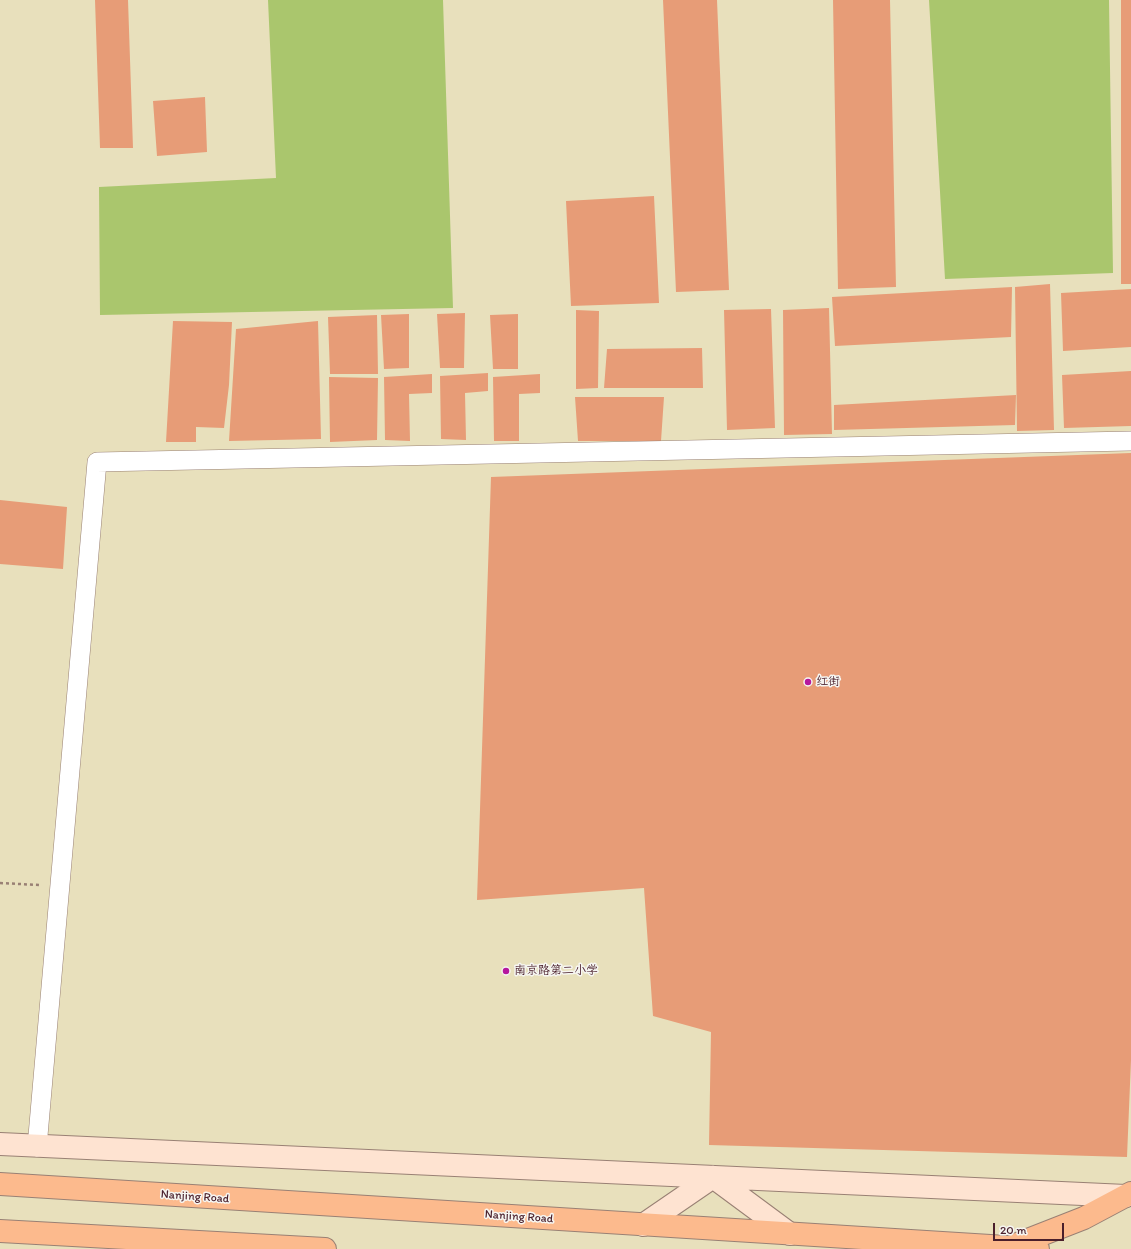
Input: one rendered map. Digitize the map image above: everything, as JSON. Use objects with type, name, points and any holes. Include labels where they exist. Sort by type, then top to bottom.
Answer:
[{"type":"main road","name":"Nanjing Road","points":[[0,1184],[1038,1249]]},
{"type":"main road","points":[[1009,1247],[1084,1218],[1128,1195]]},
{"type":"main road","points":[[0,1231],[325,1249]]},
{"type":"street","points":[[37,1147],[97,462],[1131,441]]},
{"type":"street","points":[[0,1144],[37,1147],[1128,1195]]},
{"type":"street","points":[[644,1224],[713,1177]]},
{"type":"street","points":[[713,1177],[790,1234]]},
{"type":"path","points":[[0,883],[60,886]]},
{"type":"green space","points":[[268,0],[443,0],[453,308],[100,315],[99,187],[276,178]]},
{"type":"green space","points":[[929,0],[1109,0],[1113,273],[945,279]]},
{"type":"building","points":[[95,0],[128,0],[133,148],[100,148]]},
{"type":"building","points":[[663,0],[717,0],[729,290],[676,292]]},
{"type":"building","points":[[833,0],[890,0],[896,287],[838,289]]},
{"type":"building","points":[[1121,0],[1131,0],[1131,284],[1121,284]]},
{"type":"building","points":[[205,97],[207,152],[157,156],[153,101]]},
{"type":"building","points":[[654,196],[659,303],[571,306],[566,201]]},
{"type":"building","points":[[1050,284],[1054,430],[1017,431],[1015,287]]},
{"type":"building","points":[[1012,287],[1011,337],[835,346],[832,297]]},
{"type":"building","points":[[1131,289],[1131,347],[1063,351],[1061,293]]},
{"type":"building","points":[[829,308],[832,434],[784,435],[783,310]]},
{"type":"building","points":[[771,309],[775,428],[727,430],[724,310]]},
{"type":"building","points":[[576,310],[599,311],[598,388],[576,389]]},
{"type":"building","points":[[465,313],[464,368],[440,368],[437,314]]},
{"type":"building","points":[[409,314],[409,368],[384,369],[381,315]]},
{"type":"building","points":[[518,314],[518,369],[493,369],[490,315]]},
{"type":"building","points":[[377,315],[378,374],[330,374],[328,317]]},
{"type":"building","points":[[173,321],[232,322],[229,385],[224,428],[196,427],[196,442],[166,442]]},
{"type":"building","points":[[318,321],[321,439],[229,441],[236,329]]},
{"type":"building","points":[[702,348],[703,388],[604,388],[607,349]]},
{"type":"building","points":[[1131,371],[1131,426],[1064,428],[1062,375]]},
{"type":"building","points":[[488,373],[488,391],[465,393],[466,440],[441,439],[440,376]]},
{"type":"building","points":[[432,374],[432,393],[409,394],[410,441],[385,440],[384,377]]},
{"type":"building","points":[[540,374],[540,393],[519,394],[519,441],[494,441],[493,377]]},
{"type":"building","points":[[329,377],[378,378],[377,440],[330,442]]},
{"type":"building","points":[[1016,395],[1015,425],[834,430],[834,405]]},
{"type":"building","points":[[575,397],[664,397],[661,441],[578,441]]},
{"type":"building","name":"红街","points":[[1131,453],[1131,1060],[1127,1157],[709,1145],[711,1032],[653,1016],[644,888],[477,900],[491,477]]},
{"type":"building","points":[[0,500],[67,507],[63,569],[0,564]]},
{"type":"place","name":"红街","points":[[808,682]]},
{"type":"place","name":"南京路第二小学","points":[[506,971]]}]
